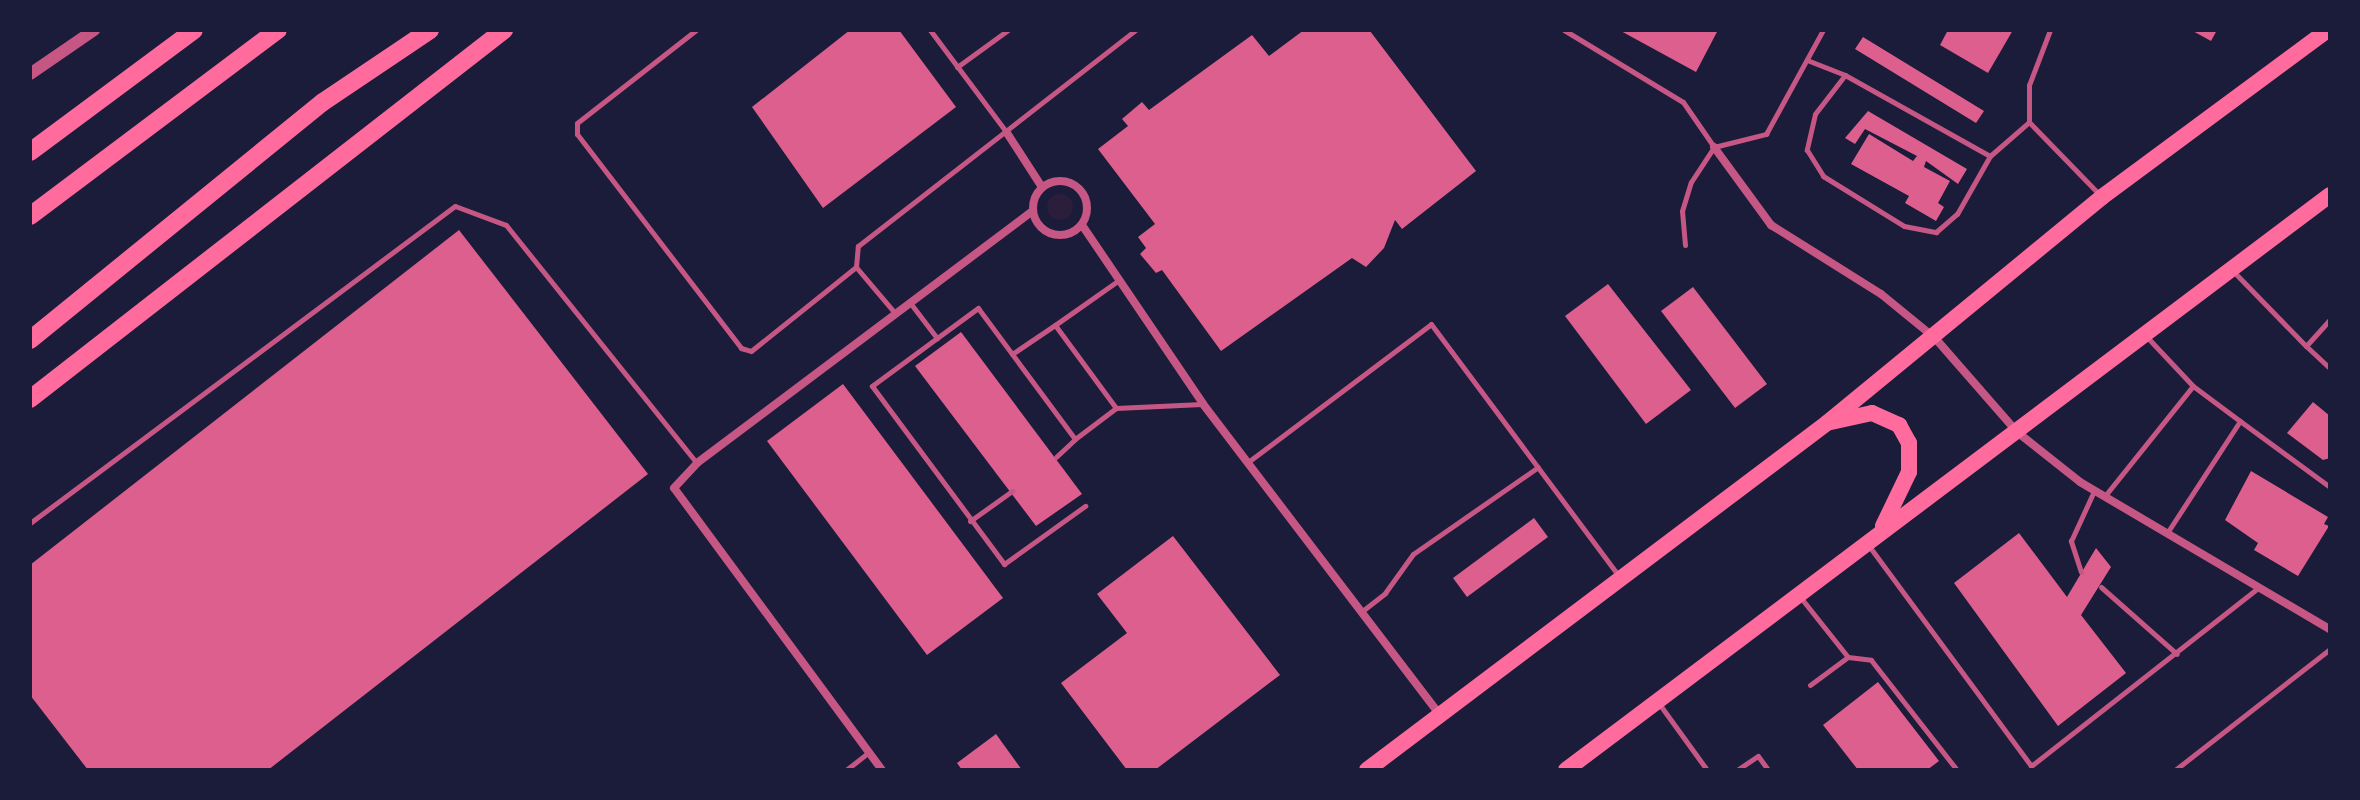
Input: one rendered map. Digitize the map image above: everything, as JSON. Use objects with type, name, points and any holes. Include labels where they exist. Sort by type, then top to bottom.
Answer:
[{"type":"highway","points":[[30,152],[194,30]]},
{"type":"highway","points":[[30,216],[278,30]]},
{"type":"highway","points":[[30,340],[323,102],[430,30]]},
{"type":"highway","points":[[30,399],[504,30]]},
{"type":"main road","points":[[1367,770],[1827,423],[1935,338],[2102,197],[2328,30]]},
{"type":"main road","points":[[1566,770],[2330,195]]},
{"type":"main road","points":[[1827,423],[1872,413],[1899,425],[1909,443],[1909,472],[1880,531]]},
{"type":"street","points":[[32,69],[94,30]]},
{"type":"street","points":[[1007,133],[1042,187]]},
{"type":"street","points":[[1714,147],[1771,225],[1881,294],[1935,338],[2017,432],[2094,491],[2330,629]]},
{"type":"street","points":[[1033,211],[1041,228],[1057,236],[1082,225],[1088,208],[1082,191],[1067,181],[1042,187]]},
{"type":"street","points":[[882,770],[674,488],[697,463],[1033,211],[1042,187]]},
{"type":"street","points":[[1082,225],[1203,404],[1440,715]]},
{"type":"lane","points":[[696,30],[577,123],[585,147],[741,348],[751,351],[856,267]]},
{"type":"lane","points":[[930,30],[1007,133]]},
{"type":"lane","points":[[957,67],[1008,30]]},
{"type":"lane","points":[[895,313],[856,267],[858,246],[1007,133],[1135,30]]},
{"type":"lane","points":[[1564,30],[1683,102],[1714,147]]},
{"type":"lane","points":[[1685,245],[1682,211],[1691,182],[1714,147],[1766,134],[1823,30]]},
{"type":"lane","points":[[2050,30],[2029,85],[2029,122],[2102,197]]},
{"type":"lane","points":[[1807,60],[1845,75],[1990,156]]},
{"type":"lane","points":[[1845,75],[1815,114],[1807,150],[1823,176],[1904,226],[1936,232],[1957,214],[1990,156],[2029,122]]},
{"type":"lane","points":[[30,523],[455,206],[506,225],[697,463]]},
{"type":"lane","points":[[2231,269],[2330,368]]},
{"type":"lane","points":[[1012,354],[1119,280]]},
{"type":"lane","points":[[911,303],[937,338]]},
{"type":"lane","points":[[1075,439],[978,308],[872,386],[1004,564],[1085,506]]},
{"type":"lane","points":[[2306,346],[2330,319]]},
{"type":"lane","points":[[1248,463],[1431,324],[1620,578]]},
{"type":"lane","points":[[1055,325],[1116,408]]},
{"type":"lane","points":[[2145,335],[2193,386],[2330,487]]},
{"type":"lane","points":[[2104,497],[2193,386]]},
{"type":"lane","points":[[1056,457],[1116,408],[1203,404]]},
{"type":"lane","points":[[2167,534],[2240,421]]},
{"type":"lane","points":[[1361,612],[1385,593],[1413,554],[1538,467]]},
{"type":"lane","points":[[970,521],[1012,491]]},
{"type":"lane","points":[[2081,572],[2071,541],[2094,491]]},
{"type":"lane","points":[[1866,542],[2033,768],[2259,587]]},
{"type":"lane","points":[[2101,587],[2177,654]]},
{"type":"lane","points":[[1798,594],[1848,657]]},
{"type":"lane","points":[[2175,770],[2330,649]]},
{"type":"lane","points":[[1810,685],[1848,657],[1871,660],[1957,770]]},
{"type":"lane","points":[[1657,701],[1707,770]]},
{"type":"lane","points":[[846,770],[869,752]]},
{"type":"lane","points":[[1737,770],[1758,756],[1768,770]]},
{"type":"shaded area","points":[[1060,194],[1069,198],[1073,207],[1069,216],[1060,220],[1051,216],[1047,207],[1051,198]]},
{"type":"building","points":[[850,30],[899,30],[956,107],[823,208],[752,107]]},
{"type":"building","points":[[1304,30],[1370,31],[1476,171],[1402,229],[1395,220],[1384,248],[1366,267],[1352,258],[1221,351],[1162,270],[1156,273],[1140,254],[1146,248],[1138,237],[1155,224],[1098,149],[1128,126],[1122,119],[1142,102],[1149,110],[1252,35],[1269,56]]},
{"type":"building","points":[[1619,30],[1718,30],[1696,72]]},
{"type":"building","points":[[1948,30],[2013,30],[1988,73],[1940,45]]},
{"type":"building","points":[[2191,30],[2217,30],[2211,41]]},
{"type":"building","points":[[1863,37],[1984,111],[1976,123],[1855,49]]},
{"type":"building","points":[[1868,111],[1967,169],[1958,184],[1926,161],[1924,167],[1950,181],[1938,203],[1944,207],[1936,221],[1905,203],[1909,196],[1851,164],[1869,134],[1913,161],[1917,156],[1865,129],[1855,144],[1845,138]]},
{"type":"building","points":[[459,230],[648,474],[268,770],[88,770],[30,695],[30,565]]},
{"type":"building","points":[[1608,284],[1691,390],[1646,424],[1565,316]]},
{"type":"building","points":[[1693,287],[1767,384],[1735,408],[1661,311]]},
{"type":"building","points":[[961,332],[1082,494],[1036,526],[915,366]]},
{"type":"building","points":[[843,384],[1003,598],[927,655],[767,441]]},
{"type":"building","points":[[2313,402],[2330,416],[2330,458],[2323,460],[2287,433]]},
{"type":"building","points":[[2251,471],[2328,517],[2324,524],[2329,526],[2298,576],[2254,550],[2258,543],[2225,520]]},
{"type":"building","points":[[1534,518],[1548,537],[1467,597],[1453,578]]},
{"type":"building","points":[[2019,533],[2067,597],[2096,548],[2111,567],[2081,615],[2126,673],[2058,726],[1954,583]]},
{"type":"building","points":[[1173,536],[1280,675],[1155,770],[1127,770],[1061,683],[1127,633],[1097,594]]},
{"type":"building","points":[[1878,682],[1939,761],[1927,770],[1858,770],[1823,725]]},
{"type":"building","points":[[996,734],[1022,770],[962,770],[957,763]]}]
